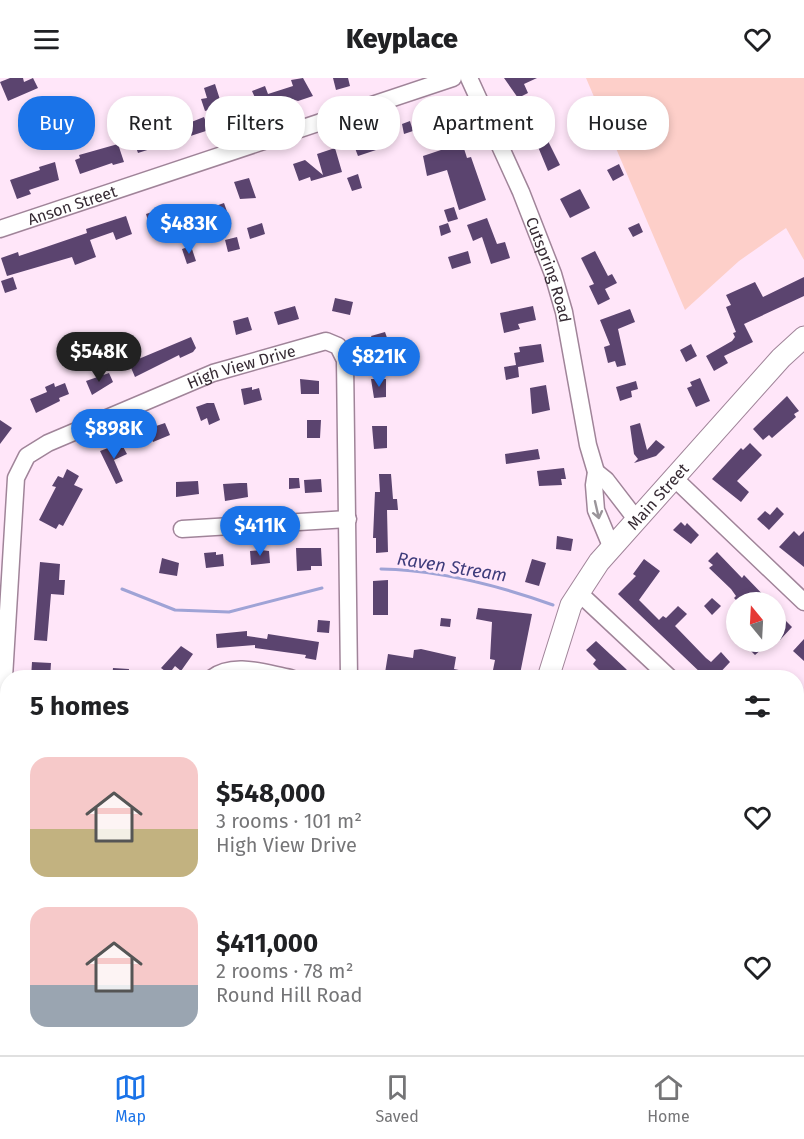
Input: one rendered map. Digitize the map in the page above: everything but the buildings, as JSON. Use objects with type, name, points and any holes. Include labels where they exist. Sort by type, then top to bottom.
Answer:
[{"type":"main road","name":"Main Street","points":[[550,670],[563,627],[578,592],[611,546],[781,358],[804,337]]},
{"type":"street","name":"Anson Street","points":[[0,229],[453,78]]},
{"type":"street","name":"Cutspring Road","points":[[469,78],[548,257],[564,312],[588,445],[596,472],[594,485],[596,510],[611,546]]},
{"type":"street","name":"High View Drive","points":[[4,670],[16,478],[21,465],[36,449],[213,372],[330,341],[341,349],[345,360],[349,670]]},
{"type":"street","name":"Cutspring Road","points":[[596,472],[606,480],[636,519]]},
{"type":"street","points":[[673,477],[804,602]]},
{"type":"street","points":[[182,529],[348,519]]},
{"type":"street","points":[[578,592],[661,670]]},
{"type":"shaded area","points":[[586,78],[804,78],[804,260],[786,228],[739,261],[685,310],[617,150],[669,150],[669,96],[594,96]]},
{"type":"waterway","name":"Raven Stream","points":[[381,569],[424,572],[468,580],[553,605]]},
{"type":"waterway","name":"Raven Stream","points":[[122,589],[175,610],[229,612],[322,588]]}]
